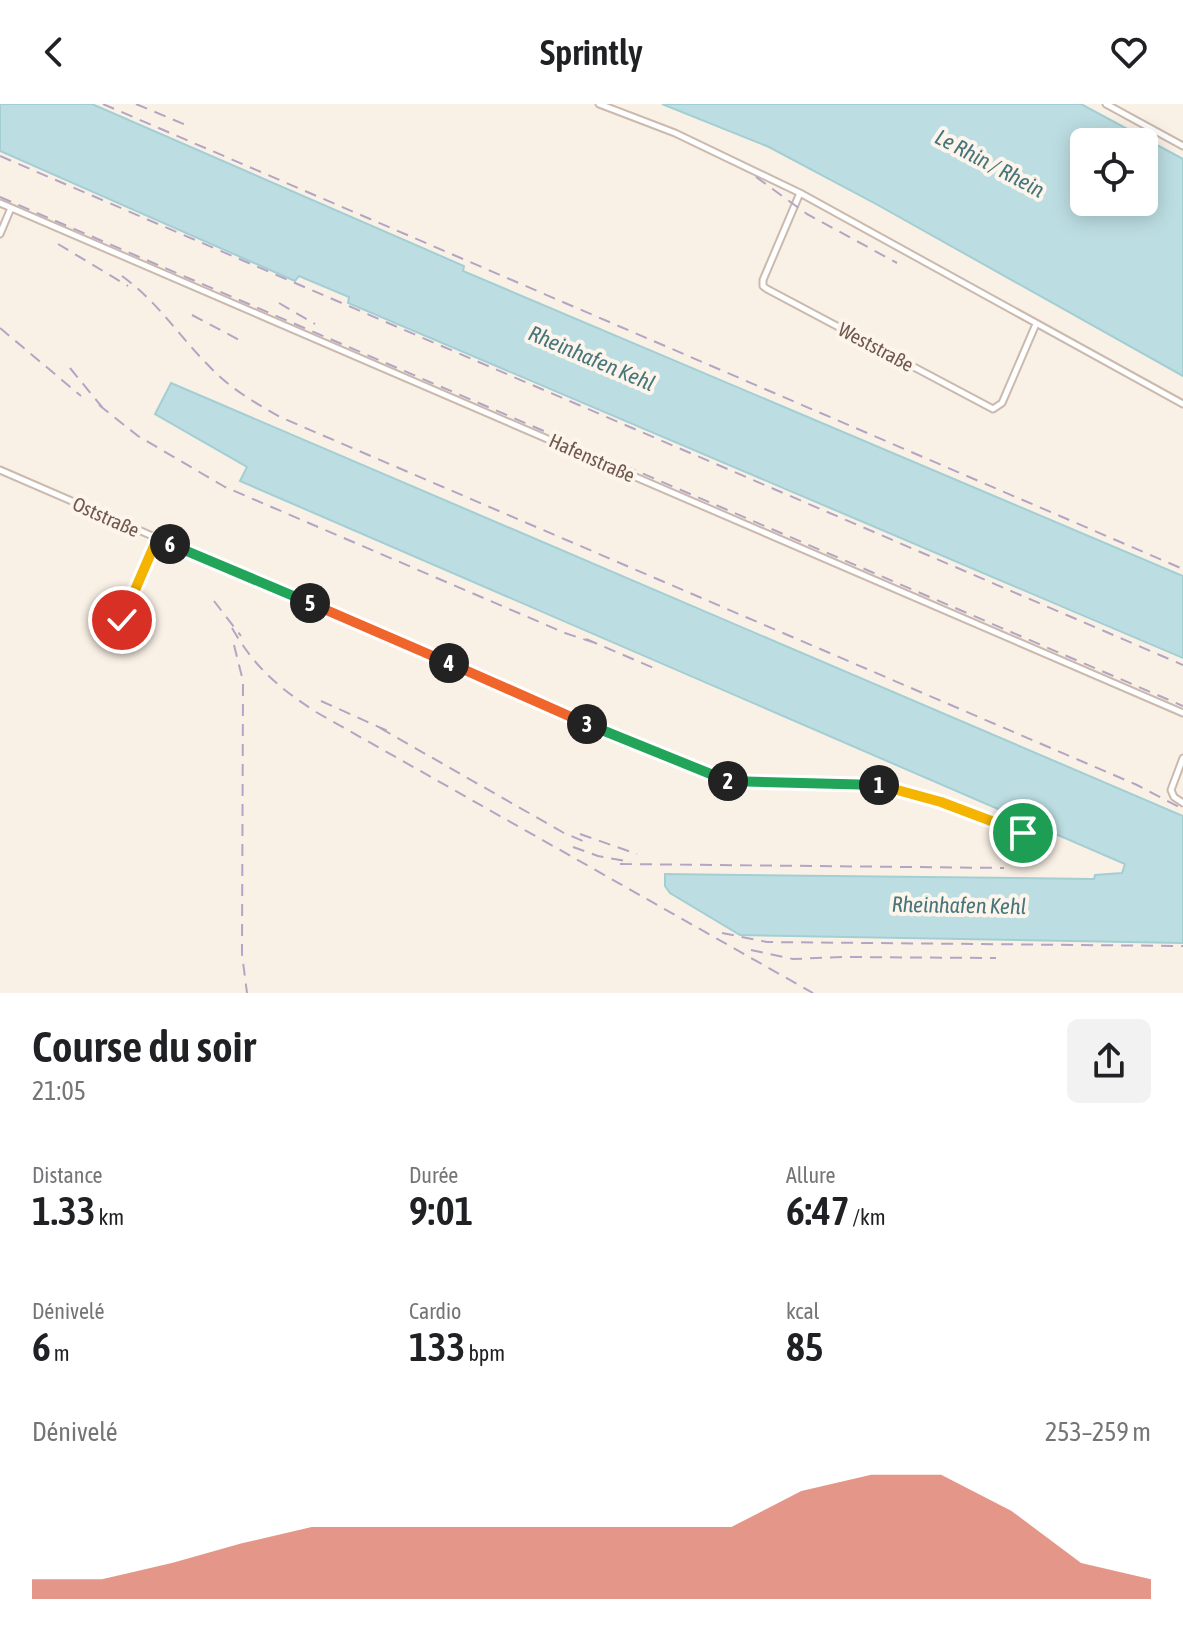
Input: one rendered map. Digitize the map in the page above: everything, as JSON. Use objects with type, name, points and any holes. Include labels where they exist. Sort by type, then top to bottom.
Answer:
[{"type":"street","points":[[599,104],[675,133],[800,193],[1183,404]]},
{"type":"street","points":[[1106,104],[1183,146]]},
{"type":"street","name":"Weststraße","points":[[800,193],[763,280],[763,286],[767,289],[993,409],[1002,403],[1036,324]]},
{"type":"street","name":"Hafenstraße","points":[[0,203],[1183,713]]},
{"type":"street","points":[[0,234],[11,208]]},
{"type":"street","name":"Oststraße","points":[[0,470],[722,780],[886,786],[941,802],[1023,833]]},
{"type":"street","points":[[122,620],[157,539]]},
{"type":"street","points":[[1183,758],[1171,790],[1174,797],[1183,803]]},
{"type":"water","name":"Rheinhafen Kehl","points":[[0,104],[92,104],[464,266],[463,271],[1183,576],[1183,658],[348,303],[349,297],[299,276],[295,281],[0,151]]},
{"type":"water","name":"Le Rhin / Rhein","points":[[662,104],[1081,104],[1126,128],[1070,128],[1070,216],[1158,216],[1158,146],[1183,159],[1183,376],[769,147]]},
{"type":"water","name":"Rheinhafen Kehl","points":[[171,383],[1183,816],[1183,943],[740,935],[670,893],[665,886],[665,874],[1094,879],[1095,875],[1122,873],[1125,864],[240,481],[247,467],[155,414]]},
{"type":"railway","points":[[103,104],[1183,569]]},
{"type":"railway","points":[[136,104],[186,125]]},
{"type":"railway","points":[[0,156],[1183,665]]},
{"type":"railway","points":[[756,177],[807,214],[897,263]]},
{"type":"railway","points":[[0,197],[1183,706]]},
{"type":"railway","points":[[58,244],[128,286]]},
{"type":"railway","points":[[122,276],[158,308],[217,374],[242,394],[280,417],[1137,785],[1179,807]]},
{"type":"railway","points":[[279,303],[315,324]]},
{"type":"railway","points":[[192,315],[245,343]]},
{"type":"railway","points":[[0,328],[81,396]]},
{"type":"railway","points":[[70,368],[106,412]]},
{"type":"railway","points":[[99,405],[138,436],[225,487],[565,633],[595,643]]},
{"type":"railway","points":[[214,601],[241,636]]},
{"type":"railway","points":[[232,628],[268,676],[316,712],[813,993]]},
{"type":"railway","points":[[586,639],[656,669]]},
{"type":"railway","points":[[234,645],[243,681],[242,954],[247,993]]},
{"type":"railway","points":[[321,701],[390,732]]},
{"type":"railway","points":[[380,728],[564,833],[590,844]]},
{"type":"railway","points":[[580,834],[637,854]]},
{"type":"railway","points":[[573,847],[598,856],[631,862]]},
{"type":"railway","points":[[620,864],[1004,868]]},
{"type":"railway","points":[[722,933],[767,942],[1183,946]]},
{"type":"railway","points":[[751,950],[793,959],[996,958]]},
{"type":"route","points":[[122,620],[157,539],[722,780],[886,786],[941,802],[1023,833]]}]
